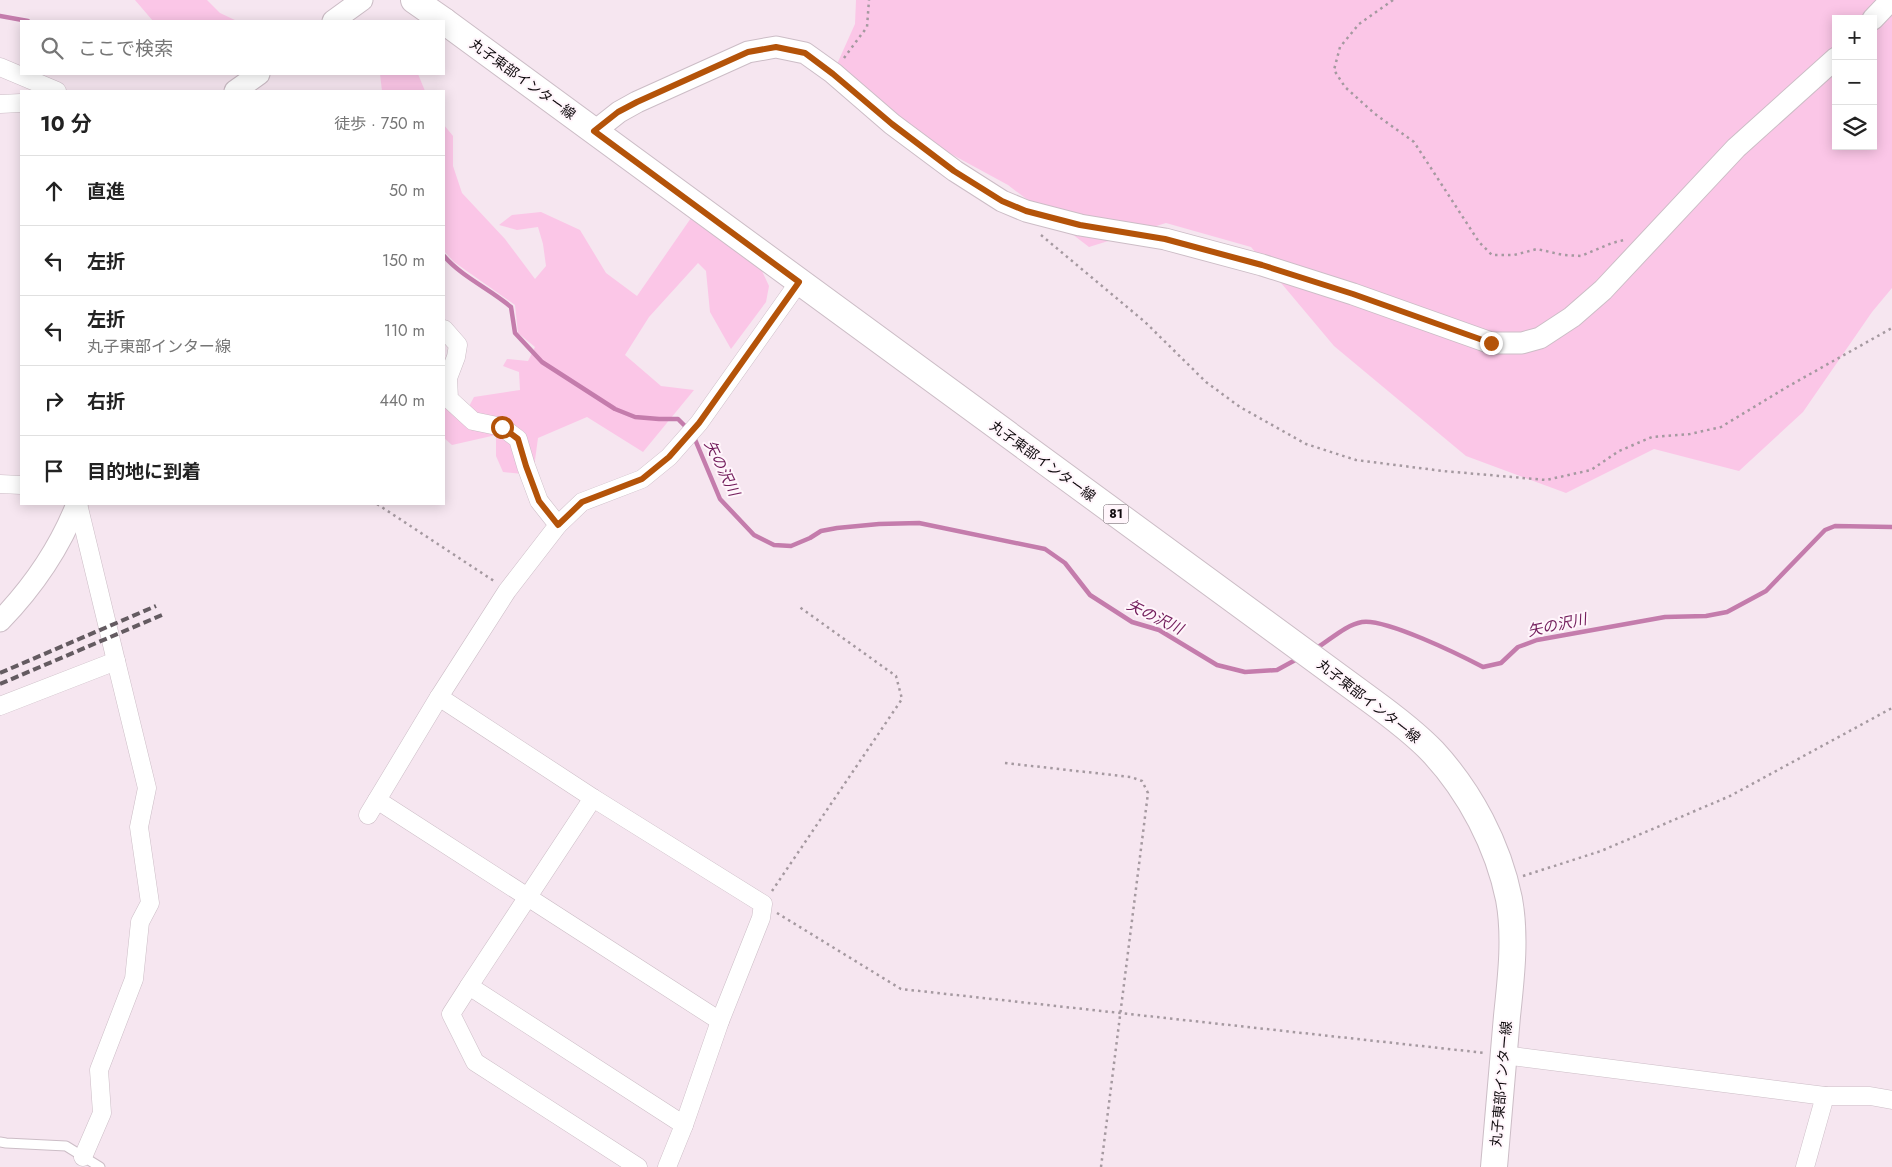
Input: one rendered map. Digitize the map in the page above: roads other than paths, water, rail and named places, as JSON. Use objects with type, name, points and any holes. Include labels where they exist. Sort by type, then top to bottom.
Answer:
[{"type":"main road","name":"丸子東部インター線","points":[[414,0],[443,20]]},
{"type":"main road","name":"丸子東部インター線","points":[[445,22],[1369,699],[1418,738],[1446,768],[1474,810],[1498,857],[1512,918],[1512,955],[1494,1167]]},
{"type":"street","points":[[334,20],[362,0]]},
{"type":"street","points":[[1877,15],[1891,0]]},
{"type":"street","points":[[594,131],[618,112],[637,102],[748,52],[776,47],[805,53],[892,124],[954,171],[1002,201],[1026,211],[1080,225],[1165,239],[1262,265],[1390,307],[1491,343],[1522,343],[1540,338],[1556,328],[1572,317],[1603,290],[1736,148],[1834,60]]},
{"type":"street","points":[[0,67],[55,90]]},
{"type":"street","points":[[236,90],[258,75]]},
{"type":"street","points":[[0,104],[20,104]]},
{"type":"street","points":[[368,815],[439,697],[507,591],[558,525],[582,502],[642,479],[669,457],[699,423],[799,282]]},
{"type":"street","points":[[445,330],[458,346],[448,378],[449,399],[473,421],[502,427],[518,439],[539,501],[558,525]]},
{"type":"street","points":[[0,484],[20,485]]},
{"type":"street","points":[[0,621],[14,608],[56,547],[77,505]]},
{"type":"street","points":[[78,505],[148,788],[139,827],[150,903],[140,922],[134,979],[99,1070],[102,1114],[83,1157]]},
{"type":"street","points":[[0,706],[116,661]]},
{"type":"street","points":[[439,697],[593,798],[763,904],[761,918],[720,1021],[684,1125],[667,1167]]},
{"type":"street","points":[[593,798],[451,1014],[475,1062],[638,1167]]},
{"type":"street","points":[[377,800],[720,1021]]},
{"type":"street","points":[[468,986],[684,1125]]},
{"type":"street","points":[[1504,1055],[1825,1096],[1870,1096],[1892,1100]]},
{"type":"street","points":[[1805,1167],[1825,1096]]},
{"type":"lane","points":[[0,1142],[6,1144],[66,1146],[100,1167]]},
{"type":"waterway","name":"矢の沢川","points":[[0,16],[22,20]]},
{"type":"waterway","name":"矢の沢川","points":[[445,257],[468,277],[511,307],[515,333],[542,362],[615,409],[635,417],[678,419],[688,429]]},
{"type":"waterway","name":"矢の沢川","points":[[694,437],[720,499],[754,535],[774,545],[791,546],[821,531],[837,528],[919,523],[1045,549],[1065,563],[1090,595],[1132,622],[1159,630],[1217,665],[1245,672],[1277,670],[1299,658]]},
{"type":"waterway","name":"矢の沢川","points":[[1315,649],[1349,626],[1362,622],[1373,622],[1422,638],[1483,667],[1501,663],[1518,647],[1537,640],[1665,617],[1706,616],[1727,612],[1766,591],[1825,530],[1835,526],[1892,527]]},
{"type":"railway","points":[[0,673],[156,606]]},
{"type":"railway","points":[[0,684],[162,615]]}]
